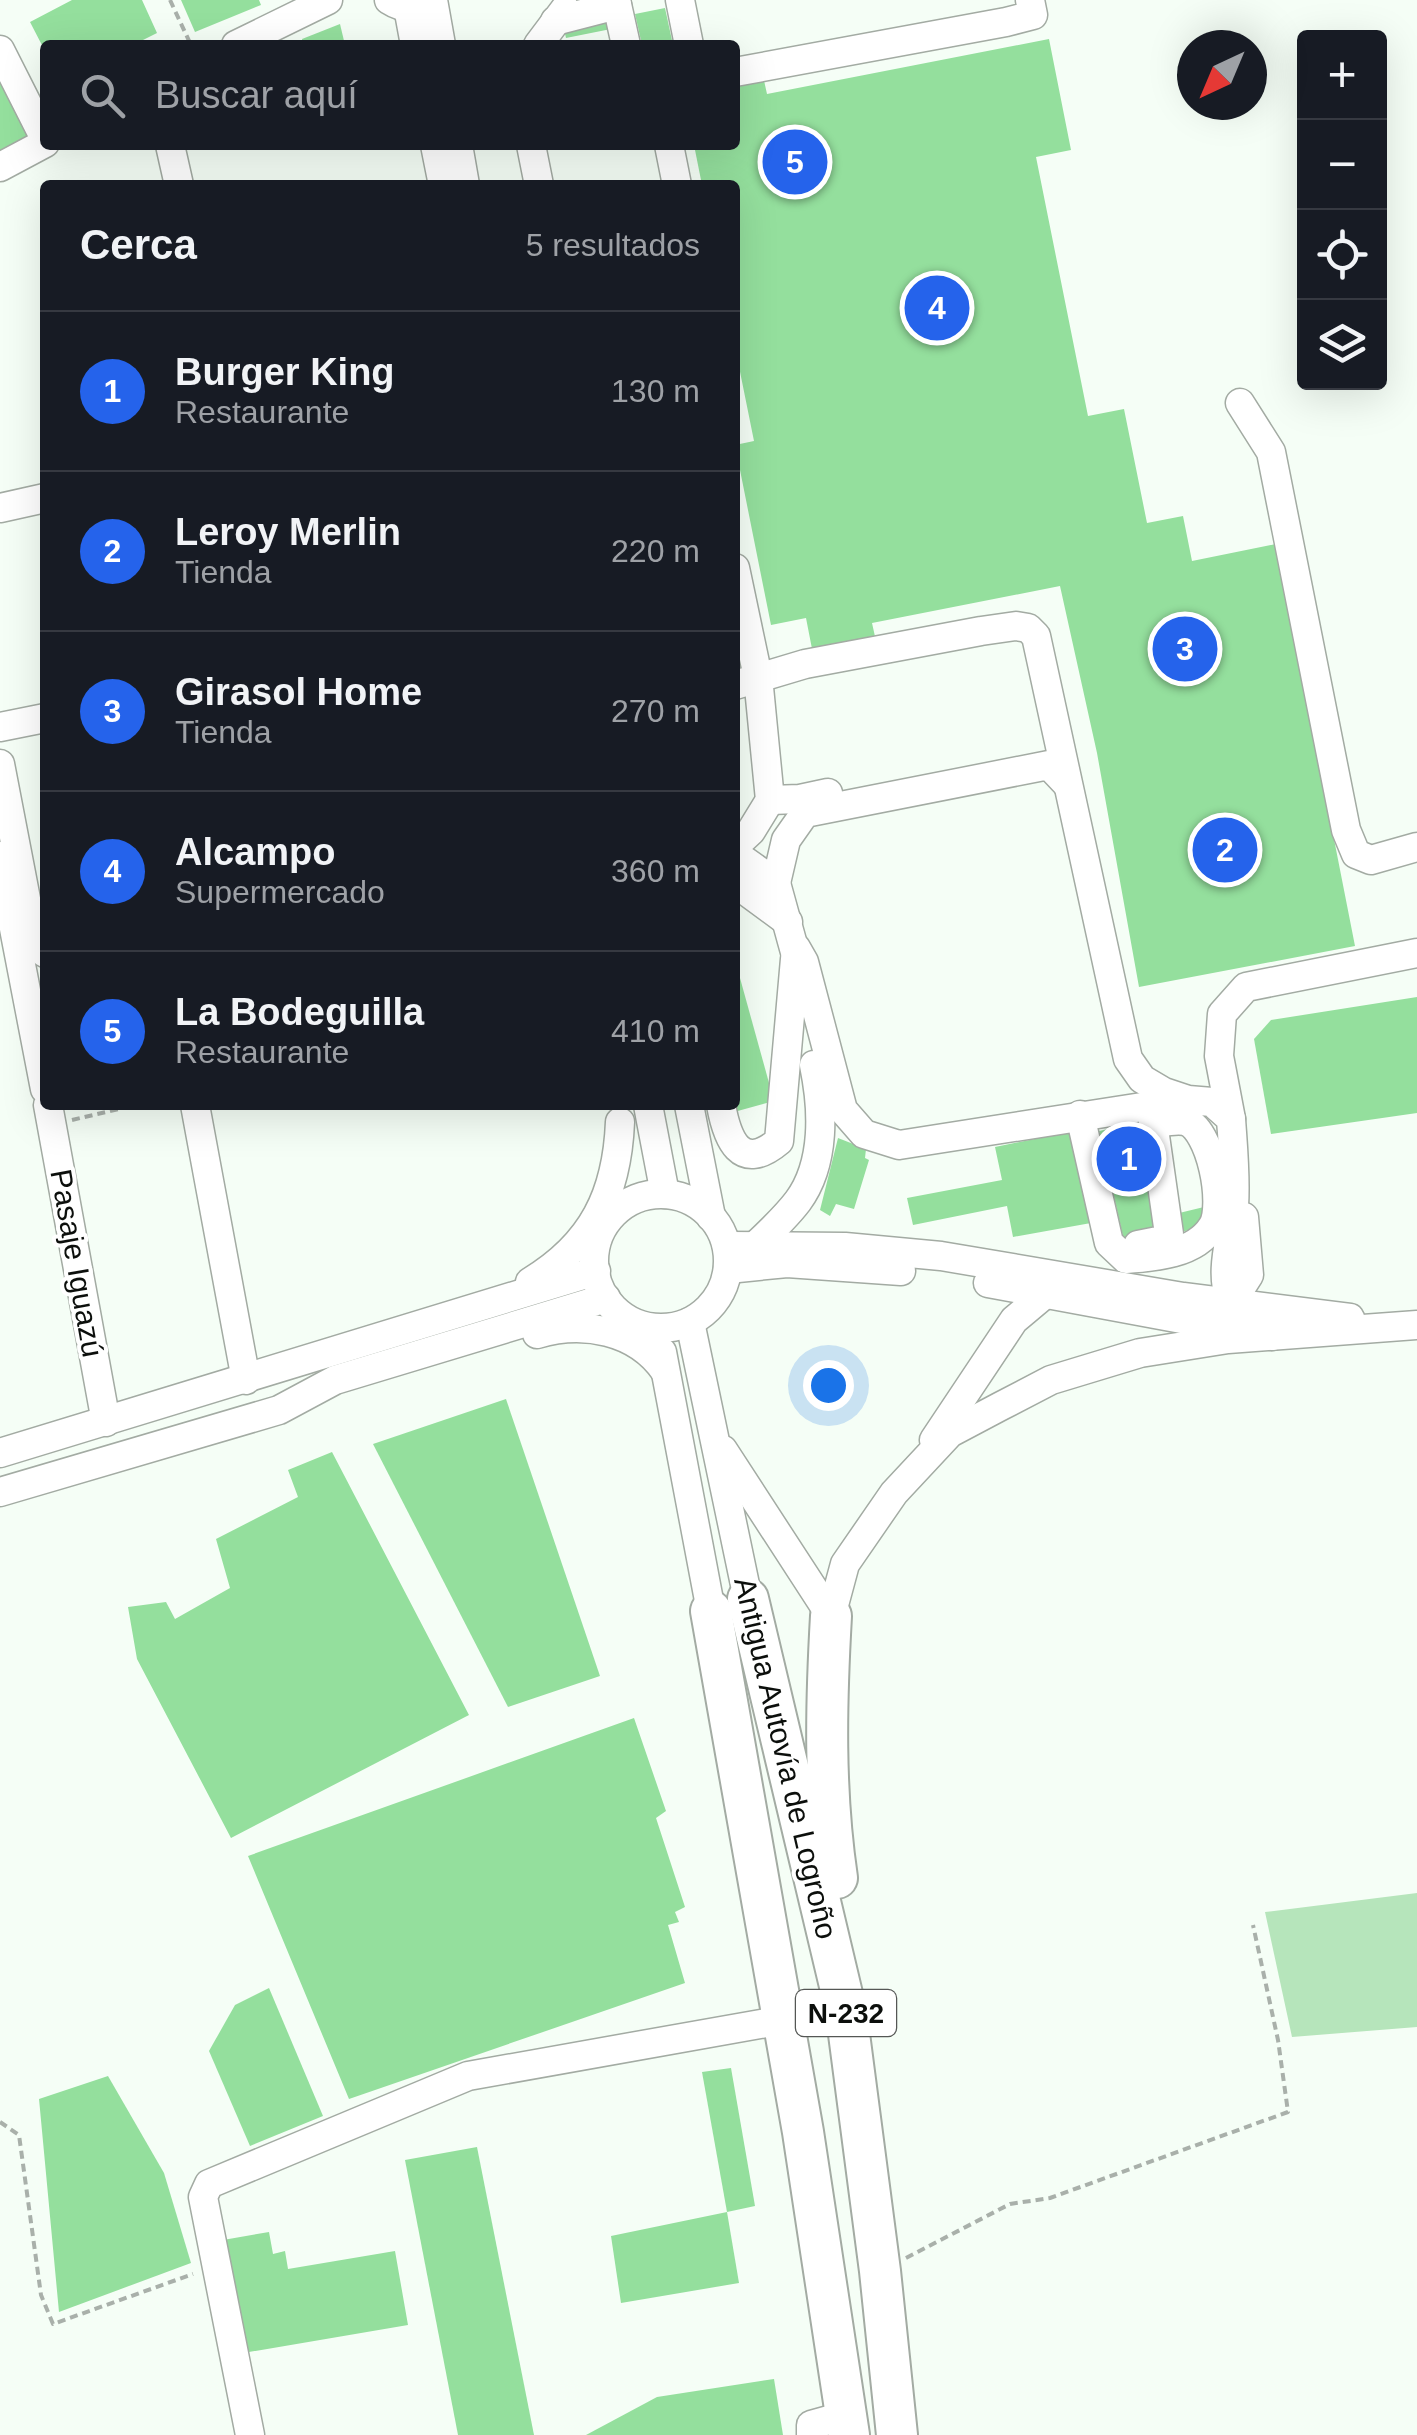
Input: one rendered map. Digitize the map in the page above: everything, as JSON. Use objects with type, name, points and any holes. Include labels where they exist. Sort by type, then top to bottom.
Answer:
[{"type":"highway","name":"Antigua Autovía de Logroño","points":[[729,1605],[719,1669],[783,2020],[848,2425]]},
{"type":"highway","name":"Antigua Autovía de Logroño","points":[[729,1605],[846,2012],[897,2435]]},
{"type":"highway","points":[[831,1616],[826,1741],[830,1838],[848,1970],[846,2012]]},
{"type":"street","points":[[246,40],[328,0]]},
{"type":"street","points":[[434,40],[456,0]]},
{"type":"street","points":[[680,0],[688,40]]},
{"type":"street","points":[[740,71],[1006,22],[1033,15],[1030,0]]},
{"type":"street","points":[[415,2],[430,40]]},
{"type":"street","points":[[542,40],[564,10],[617,2],[625,40]]},
{"type":"street","points":[[0,50],[40,131]]},
{"type":"street","points":[[0,167],[40,144]]},
{"type":"street","points":[[171,150],[177,180]]},
{"type":"street","points":[[438,150],[457,180]]},
{"type":"street","points":[[458,150],[458,180]]},
{"type":"street","points":[[532,150],[538,180]]},
{"type":"street","points":[[670,150],[676,180]]},
{"type":"street","points":[[1240,403],[1271,452],[1346,830],[1356,854],[1371,860],[1417,847]]},
{"type":"street","points":[[0,508],[40,499]]},
{"type":"street","points":[[740,619],[746,681],[770,800],[740,841]]},
{"type":"street","points":[[746,681],[806,664],[981,630],[1028,628],[1036,636],[1064,755],[1066,784],[1128,1059],[1142,1079],[1164,1092],[1212,1102],[1231,1119]]},
{"type":"street","points":[[0,727],[40,719]]},
{"type":"street","points":[[770,800],[800,799],[1044,752],[1057,734]]},
{"type":"street","points":[[0,764],[35,946],[40,950]]},
{"type":"street","points":[[1066,784],[1048,765],[805,813],[786,840],[776,883],[804,962],[843,1110],[864,1134],[900,1145],[1084,1115],[1153,1116],[1186,1121],[1198,1128],[1206,1141],[1218,1206],[1213,1226],[1198,1240],[1173,1253],[1126,1259],[1109,1243],[1084,1115]]},
{"type":"street","points":[[0,856],[40,1061]]},
{"type":"street","points":[[740,858],[776,883]]},
{"type":"street","points":[[728,1258],[755,1246],[800,1198],[817,1152],[820,1095],[792,935],[740,888]]},
{"type":"street","points":[[721,1110],[732,1144],[739,1151],[760,1152],[779,1141],[792,935]]},
{"type":"street","points":[[1232,1304],[1237,1271],[1232,1230],[1235,1176],[1231,1119],[1219,1056],[1222,1014],[1246,987],[1417,952]]},
{"type":"street","points":[[1153,1116],[1188,1100]]},
{"type":"street","points":[[197,1110],[246,1380]]},
{"type":"street","points":[[649,1110],[665,1194]]},
{"type":"street","points":[[690,1110],[711,1217]]},
{"type":"street","points":[[493,1303],[553,1268],[576,1247],[595,1220],[612,1185],[618,1155],[619,1113]]},
{"type":"street","points":[[619,1113],[634,1201]]},
{"type":"street","name":"Pasaje Iguazú","points":[[50,1114],[106,1422]]},
{"type":"street","points":[[1084,1115],[1115,1234],[1128,1247],[1163,1240],[1169,1234],[1153,1116]]},
{"type":"street","points":[[665,1194],[686,1199],[711,1217],[719,1226],[728,1258],[722,1291],[708,1310],[690,1322],[658,1328],[624,1317],[606,1298],[596,1271],[598,1238],[608,1220],[624,1205],[665,1194]]},
{"type":"street","points":[[755,1246],[845,1247],[942,1256],[1186,1309],[1232,1304],[1274,1322]]},
{"type":"street","points":[[728,1258],[932,1273],[1044,1294],[1274,1322],[1414,1326]]},
{"type":"street","points":[[0,1454],[596,1271]]},
{"type":"street","points":[[1186,1309],[1207,1286],[1237,1271]]},
{"type":"street","points":[[1237,1271],[1258,1290],[1274,1322]]},
{"type":"street","points":[[917,1466],[1014,1320],[1044,1294]]},
{"type":"street","points":[[279,1410],[335,1380],[606,1298]]},
{"type":"street","name":"Antigua Autovía de Logroño","points":[[690,1322],[713,1434],[729,1605]]},
{"type":"street","points":[[831,1616],[846,1564],[894,1493],[950,1432],[1052,1380],[1090,1367],[1140,1353],[1228,1339],[1274,1322]]},
{"type":"street","points":[[0,1492],[552,1330],[580,1327],[610,1333],[640,1344],[665,1371]]},
{"type":"street","name":"Antigua Autovía de Logroño","points":[[658,1328],[665,1371],[729,1605]]},
{"type":"street","points":[[713,1434],[831,1616]]},
{"type":"street","points":[[250,2435],[204,2198],[209,2184],[468,2076],[783,2020]]},
{"type":"street","points":[[880,2272],[907,2435]]},
{"type":"street","points":[[811,2435],[811,2424],[848,2425]]},
{"type":"path","points":[[170,0],[189,40]]},
{"type":"path","points":[[89,1110],[90,1116]]},
{"type":"path","points":[[50,1114],[90,1116],[115,1110]]},
{"type":"path","points":[[880,2272],[1010,2204],[1050,2198],[1288,2112],[1278,2040],[1253,1925]]},
{"type":"path","points":[[0,2122],[20,2135],[41,2295],[54,2324],[217,2265]]},
{"type":"green space","points":[[1417,1893],[1417,2027],[1292,2037],[1265,1912]]},
{"type":"building","points":[[72,0],[142,0],[157,33],[143,40],[40,41],[30,22]]},
{"type":"building","points":[[181,0],[259,0],[261,5],[195,32]]},
{"type":"building","points":[[665,8],[672,40],[641,40],[635,14]]},
{"type":"building","points":[[613,14],[616,28],[566,38],[563,25]]},
{"type":"building","points":[[340,24],[344,40],[302,40]]},
{"type":"building","points":[[1049,39],[1071,150],[1036,157],[1088,416],[1124,409],[1147,523],[1183,516],[1192,561],[1276,544],[1355,946],[1139,987],[1097,753],[1060,586],[872,623],[876,641],[813,654],[806,618],[771,625],[740,470],[740,444],[754,441],[740,372],[740,180],[701,180],[695,150],[740,150],[740,81],[763,76],[767,94]]},
{"type":"building","points":[[0,62],[36,133],[0,152]]},
{"type":"building","points":[[740,978],[774,1101],[734,1112],[740,1110]]},
{"type":"building","points":[[1417,997],[1417,1113],[1271,1134],[1254,1039],[1271,1020]]},
{"type":"building","points":[[1141,1122],[1164,1234],[1124,1241],[1099,1131]]},
{"type":"building","points":[[1074,1131],[1091,1223],[1013,1237],[1007,1206],[913,1225],[907,1198],[1002,1180],[995,1147]]},
{"type":"building","points":[[838,1138],[866,1149],[865,1158],[869,1160],[854,1209],[836,1204],[830,1216],[820,1210]]},
{"type":"building","points":[[1204,1207],[1207,1225],[1178,1233],[1175,1214]]},
{"type":"building","points":[[506,1399],[600,1676],[508,1707],[373,1444]]},
{"type":"building","points":[[332,1452],[469,1715],[231,1838],[137,1659],[128,1607],[166,1602],[175,1619],[230,1588],[216,1539],[298,1497],[288,1470]]},
{"type":"building","points":[[634,1718],[666,1811],[656,1818],[685,1907],[675,1912],[679,1922],[668,1925],[685,1983],[349,2099],[248,1856]]},
{"type":"building","points":[[269,1988],[323,2116],[250,2146],[209,2051],[235,2005]]},
{"type":"building","points":[[731,2068],[755,2206],[727,2212],[702,2072]]},
{"type":"building","points":[[108,2076],[164,2173],[191,2263],[59,2312],[39,2099]]},
{"type":"building","points":[[477,2147],[534,2435],[458,2435],[405,2160]]},
{"type":"building","points":[[727,2212],[739,2283],[621,2303],[611,2236]]},
{"type":"building","points":[[269,2232],[273,2254],[285,2251],[288,2269],[395,2251],[408,2325],[243,2353],[223,2240]]},
{"type":"building","points":[[774,2379],[783,2435],[586,2435],[657,2397]]},
{"type":"place","name":"La Bodeguilla","points":[[795,162]]},
{"type":"place","name":"Alcampo","points":[[937,308]]},
{"type":"place","name":"Girasol Home","points":[[1185,649]]},
{"type":"place","name":"Leroy Merlin","points":[[1225,850]]},
{"type":"place","name":"Burger King","points":[[1129,1159]]}]
